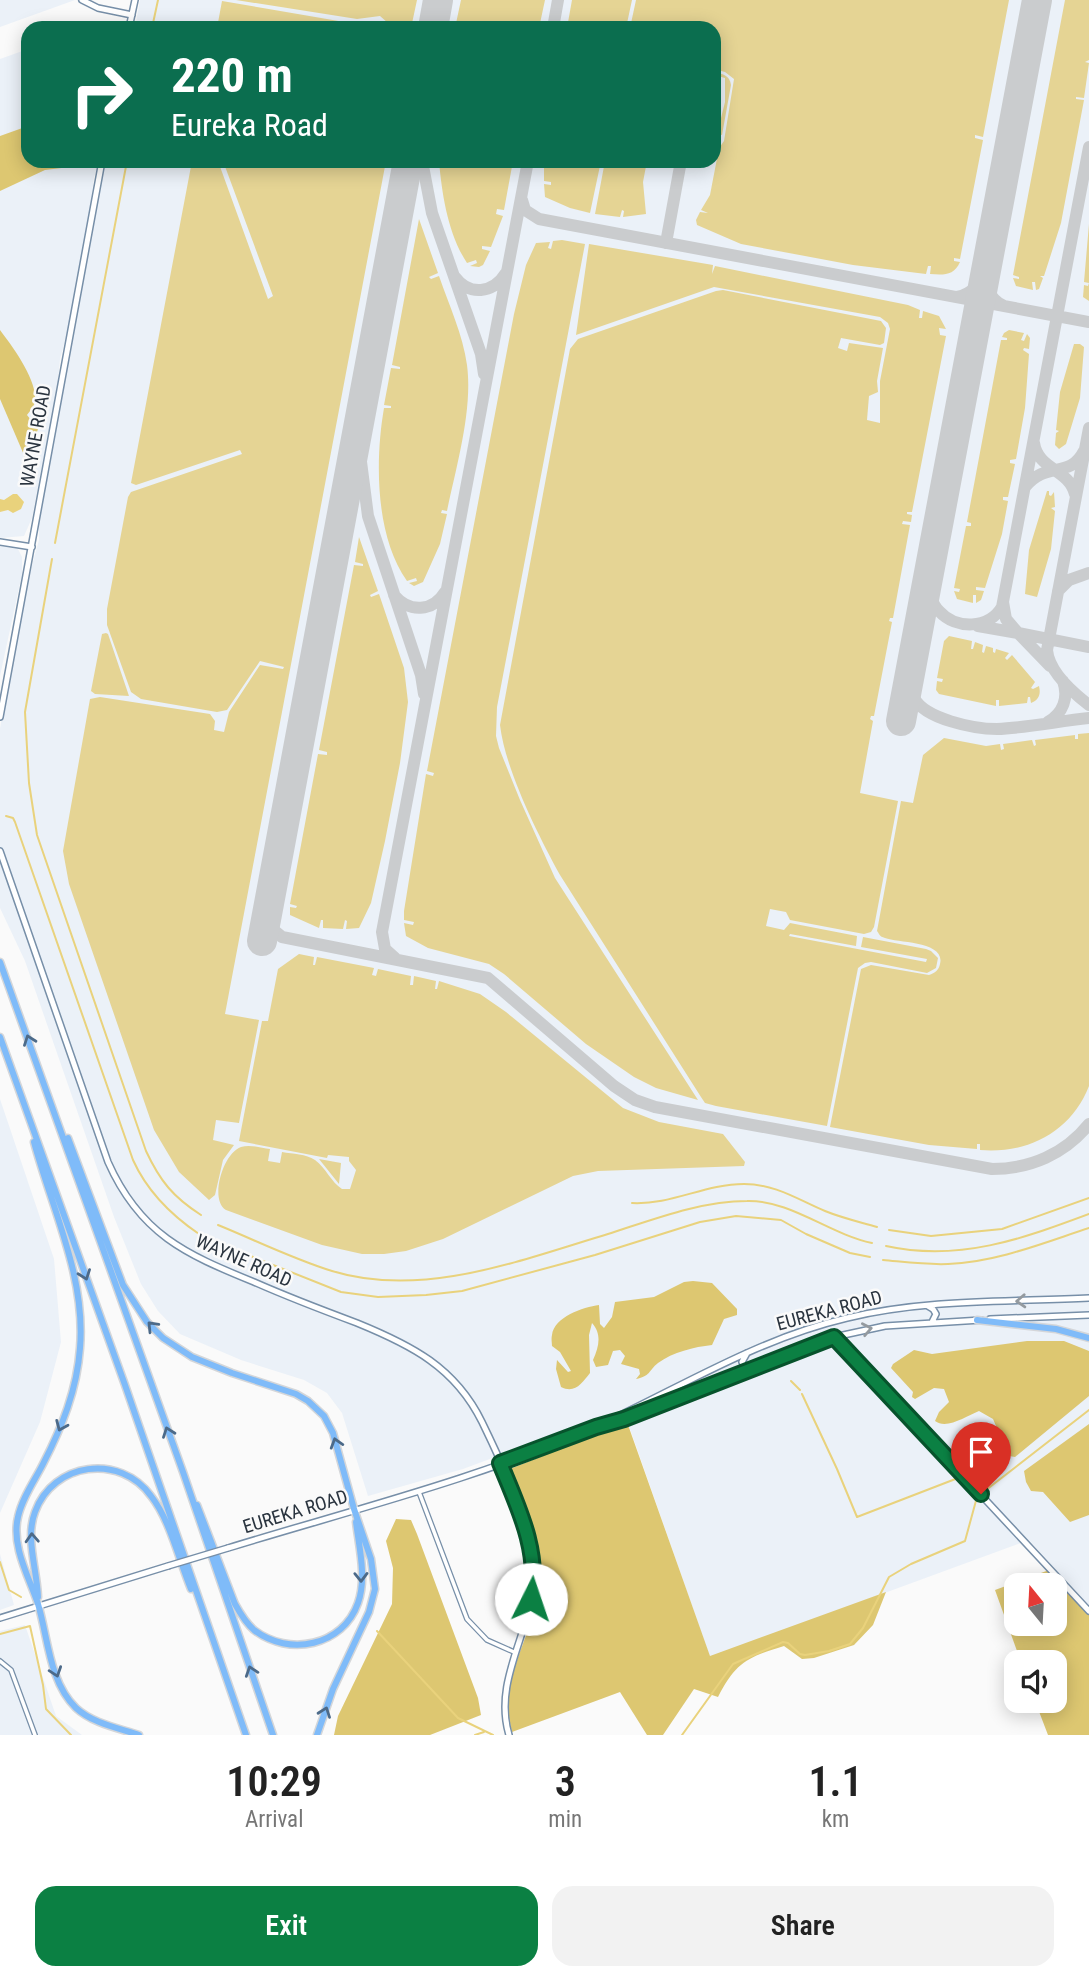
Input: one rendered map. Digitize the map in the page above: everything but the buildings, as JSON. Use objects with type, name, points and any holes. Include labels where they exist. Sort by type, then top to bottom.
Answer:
[{"type":"highway","points":[[0,962],[183,1472],[273,1735]]},
{"type":"highway","points":[[0,1037],[125,1385],[246,1735]]},
{"type":"highway","points":[[45,1085],[68,1137],[113,1262],[134,1304],[163,1338],[192,1357],[296,1394],[314,1405],[333,1433],[374,1569],[374,1599],[333,1689],[317,1735]]},
{"type":"highway","points":[[21,1096],[72,1266],[81,1325],[78,1375],[71,1401],[19,1513],[18,1545],[53,1662],[68,1698],[90,1718],[139,1735]]},
{"type":"highway","points":[[977,1320],[993,1324],[1056,1329],[1089,1338]]},
{"type":"highway","points":[[38,1606],[31,1535],[34,1513],[41,1498],[52,1485],[67,1475],[93,1468],[116,1471],[131,1477],[152,1497],[214,1643]]},
{"type":"highway","points":[[183,1472],[241,1615],[256,1631],[286,1645],[319,1642],[341,1629],[353,1614],[361,1592],[362,1576],[354,1509]]},
{"type":"main road","points":[[82,0],[98,8],[132,15]]},
{"type":"main road","points":[[131,21],[135,0]]},
{"type":"main road","name":"WAYNE ROAD","points":[[0,717],[101,168]]},
{"type":"main road","points":[[0,542],[32,547]]},
{"type":"main road","name":"WAYNE ROAD","points":[[0,851],[108,1162],[122,1191],[135,1208],[165,1238],[196,1258],[396,1339],[421,1353],[443,1370],[472,1405],[500,1463],[532,1547],[534,1580],[527,1618],[514,1652],[504,1697],[509,1735]]},
{"type":"main road","name":"EUREKA ROAD","points":[[596,1427],[747,1353],[828,1322],[863,1314],[927,1306],[1089,1298]]},
{"type":"main road","points":[[927,1306],[933,1308],[936,1314],[934,1320],[929,1323]]},
{"type":"main road","name":"EUREKA ROAD","points":[[0,1618],[500,1463],[624,1419],[834,1337],[885,1326],[1089,1315]]},
{"type":"main road","points":[[834,1337],[1089,1611]]},
{"type":"main road","points":[[747,1353],[742,1359],[743,1364],[751,1369]]},
{"type":"street","points":[[418,1490],[467,1619],[487,1640],[514,1652]]},
{"type":"street","points":[[0,1661],[12,1670],[35,1735]]},
{"type":"shaded area","points":[[0,0],[75,0],[0,27]]},
{"type":"shaded area","points":[[140,0],[1089,0],[1089,1606],[1068,1583],[1068,1573],[1059,1573],[1029,1540],[710,1657],[623,1409],[463,1469],[368,1496],[342,1413],[327,1393],[304,1380],[241,1360],[180,1334],[158,1311],[141,1284],[114,1217],[25,961],[0,908],[0,728],[29,576],[39,540],[48,459],[104,168],[721,168],[721,21],[136,21]]},
{"type":"shaded area","points":[[236,0],[417,0],[412,21],[386,21],[380,16],[357,19]]},
{"type":"shaded area","points":[[461,0],[545,0],[540,21],[456,21]]},
{"type":"shaded area","points":[[572,0],[632,0],[628,21],[568,21]]},
{"type":"shaded area","points":[[636,0],[1009,0],[983,137],[975,135],[975,138],[983,140],[960,259],[954,258],[954,261],[960,262],[958,267],[948,274],[939,275],[930,274],[931,266],[928,266],[926,274],[853,265],[741,244],[697,225],[700,212],[708,213],[701,210],[710,195],[715,168],[721,168],[721,145],[724,141],[734,79],[721,71],[721,21],[632,21]]},
{"type":"shaded area","points":[[1065,0],[1089,0],[1089,60],[1085,62],[1089,63],[1084,98],[1076,97],[1084,100],[1061,223],[1044,276],[1040,276],[1043,278],[1039,289],[1036,290],[1035,282],[1032,282],[1033,290],[1016,286],[1013,278],[1019,277],[1013,275]]},
{"type":"shaded area","points":[[222,1],[339,21],[218,21]]},
{"type":"shaded area","points":[[21,52],[21,168],[97,168],[32,518],[24,536],[0,538],[0,59]]},
{"type":"shaded area","points":[[721,74],[727,77],[731,85],[722,135],[721,118],[725,102],[725,78],[721,77]]},
{"type":"shaded area","points":[[21,128],[21,168],[62,168],[45,170],[0,191],[0,136]]},
{"type":"shaded area","points":[[191,168],[221,168],[268,299],[273,296],[226,168],[385,168],[225,1014],[259,1020],[239,1123],[216,1120],[213,1140],[234,1145],[223,1160],[215,1195],[209,1200],[179,1172],[154,1130],[69,884],[63,851],[90,699],[100,697],[210,714],[215,721],[214,730],[224,732],[229,712],[260,665],[284,667],[260,661],[227,710],[217,712],[141,699],[131,692],[107,625],[107,609],[128,497],[131,492],[242,454],[240,450],[136,485],[131,483]]},
{"type":"shaded area","points":[[440,168],[512,168],[504,210],[497,209],[496,214],[503,216],[491,247],[482,246],[482,249],[490,251],[483,265],[479,267],[470,266],[477,263],[476,260],[467,263],[460,252],[444,201]]},
{"type":"shaded area","points":[[544,168],[600,168],[590,213],[545,197],[544,184],[551,185],[551,182],[544,181]]},
{"type":"shaded area","points":[[604,168],[646,168],[643,182],[646,214],[623,217],[622,210],[620,217],[595,214]]},
{"type":"shaded area","points":[[419,219],[438,273],[429,277],[431,279],[439,276],[462,343],[467,365],[468,401],[447,511],[442,510],[441,513],[447,514],[440,544],[423,582],[414,586],[409,583],[417,581],[416,578],[407,581],[396,563],[383,520],[379,451],[384,408],[391,408],[384,405],[391,368],[400,369],[392,365]]},
{"type":"shaded area","points":[[1089,224],[1089,283],[1084,282]]},
{"type":"shaded area","points":[[553,241],[585,244],[497,707],[496,736],[520,800],[555,878],[698,1100],[656,1088],[634,1077],[586,1044],[489,964],[428,948],[406,936],[404,923],[413,925],[414,922],[404,920],[404,911],[426,774],[433,776],[434,773],[427,771],[514,314],[526,265],[536,243],[550,242],[548,248],[551,249]]},
{"type":"shaded area","points":[[589,244],[713,265],[712,274],[715,266],[908,305],[920,310],[919,318],[922,318],[923,311],[939,316],[946,329],[939,328],[940,335],[946,336],[912,512],[907,512],[912,515],[911,522],[903,521],[902,524],[910,525],[893,618],[889,621],[892,622],[874,716],[870,719],[873,721],[860,793],[898,801],[874,927],[871,932],[864,934],[790,920],[786,912],[770,909],[766,926],[784,930],[790,923],[857,936],[856,946],[790,934],[789,936],[926,962],[927,959],[861,947],[863,937],[926,949],[938,958],[936,968],[927,973],[871,962],[858,968],[827,1126],[705,1103],[560,875],[515,781],[500,725],[570,349],[578,339],[723,290],[881,321],[886,328],[884,343],[880,345],[841,338],[838,348],[847,351],[849,343],[883,348],[877,381],[878,392],[869,396],[867,420],[880,423],[880,381],[890,329],[888,323],[880,317],[714,287],[576,335]]},
{"type":"shaded area","points":[[1089,283],[1089,301],[1083,297],[1084,285],[1088,286]]},
{"type":"shaded area","points":[[0,330],[24,366],[35,396],[34,405],[27,415],[38,429],[27,462],[0,399]]},
{"type":"shaded area","points":[[1009,330],[1024,333],[1021,340],[1024,341],[1027,334],[1030,338],[1029,349],[1023,350],[1029,354],[1025,408],[1016,459],[1010,460],[1010,463],[1015,464],[1008,497],[1003,497],[1003,500],[1008,501],[1002,534],[985,588],[976,587],[976,590],[984,591],[981,600],[976,603],[976,595],[973,595],[973,603],[957,599],[954,591],[959,592],[960,589],[954,588],[966,526],[971,526],[971,523],[967,522],[1001,340],[1007,340],[1002,337]]},
{"type":"shaded area","points":[[1074,344],[1084,347],[1080,398],[1066,444],[1059,449],[1055,445],[1056,433],[1059,431],[1056,430],[1060,392]]},
{"type":"shaded area","points":[[1047,491],[1051,496],[1054,492],[1055,507],[1051,508],[1055,511],[1051,549],[1037,597],[1025,594],[1029,550]]},
{"type":"shaded area","points":[[17,494],[24,502],[21,509],[13,513],[8,510],[0,512],[0,499],[4,500]]},
{"type":"shaded area","points":[[359,537],[378,591],[370,595],[379,594],[404,668],[408,702],[400,763],[371,903],[359,928],[346,929],[345,920],[343,929],[323,928],[321,920],[319,928],[290,915],[290,907],[297,906],[290,904],[318,754],[327,755],[327,752],[319,750],[354,565],[363,566],[355,562]]},
{"type":"shaded area","points":[[0,546],[18,549],[22,557],[22,574],[0,676]]},
{"type":"shaded area","points":[[106,633],[129,696],[95,694],[91,691],[102,634]]},
{"type":"shaded area","points":[[949,636],[972,641],[971,649],[975,642],[983,645],[984,653],[986,646],[993,648],[995,653],[996,649],[1009,653],[1005,658],[1007,660],[1012,655],[1035,682],[1031,688],[1039,686],[1038,698],[1031,703],[1028,697],[1027,703],[999,706],[999,700],[996,700],[996,706],[939,694],[936,690],[937,681],[942,682],[943,679],[937,678],[944,641]]},
{"type":"shaded area","points":[[1089,733],[1089,1086],[1081,1102],[1059,1128],[1046,1137],[1031,1144],[998,1150],[980,1150],[980,1144],[977,1144],[977,1149],[929,1145],[830,1127],[861,969],[871,965],[929,975],[939,966],[940,956],[929,947],[885,938],[877,931],[901,801],[913,803],[923,755],[944,738],[986,746],[1000,744],[1001,750],[1004,749],[1003,744],[1032,740],[1034,746],[1035,740],[1075,735],[1075,739],[1078,739],[1078,734]]},
{"type":"shaded area","points":[[299,954],[314,957],[313,965],[317,957],[374,968],[372,975],[376,976],[378,969],[411,976],[410,985],[413,985],[414,976],[436,981],[435,989],[439,981],[480,994],[506,1012],[623,1108],[659,1122],[723,1134],[745,1162],[744,1166],[598,1171],[573,1176],[443,1239],[406,1251],[384,1254],[362,1254],[322,1245],[226,1210],[219,1197],[220,1177],[229,1158],[241,1147],[270,1149],[268,1161],[280,1163],[282,1152],[304,1155],[319,1163],[342,1189],[350,1189],[356,1170],[349,1157],[328,1155],[327,1158],[239,1141],[262,1021],[268,1021],[278,969]]},
{"type":"shaded area","points":[[0,1099],[54,1259],[61,1342],[40,1422],[0,1513]]},
{"type":"shaded area","points":[[319,1159],[341,1163],[339,1184]]},
{"type":"shaded area","points":[[684,1282],[712,1283],[737,1309],[737,1315],[724,1319],[712,1345],[670,1356],[658,1363],[647,1375],[636,1379],[640,1374],[639,1369],[621,1364],[625,1356],[620,1350],[613,1351],[608,1365],[596,1367],[593,1360],[598,1336],[592,1323],[589,1335],[590,1373],[574,1388],[561,1387],[556,1369],[557,1360],[568,1372],[571,1371],[560,1352],[552,1346],[552,1338],[554,1329],[564,1318],[599,1305],[600,1324],[604,1328],[612,1317],[615,1302],[654,1297]]},
{"type":"shaded area","points":[[1027,1341],[1064,1341],[1089,1351],[1089,1396],[1015,1457],[1009,1456],[993,1419],[979,1411],[951,1423],[935,1421],[939,1412],[949,1402],[944,1389],[934,1388],[915,1399],[912,1397],[913,1392],[891,1368],[914,1350],[932,1354]]},
{"type":"shaded area","points":[[627,1422],[710,1656],[886,1592],[873,1625],[854,1645],[814,1658],[802,1659],[784,1646],[752,1658],[737,1668],[718,1697],[694,1689],[663,1735],[647,1735],[620,1692],[512,1732],[509,1695],[534,1611],[539,1578],[535,1547],[509,1474],[510,1469]]},
{"type":"shaded area","points":[[1089,1424],[1089,1515],[1070,1522],[1043,1492],[1031,1491],[1024,1471]]},
{"type":"shaded area","points":[[396,1519],[411,1520],[478,1698],[481,1715],[430,1735],[334,1735],[338,1716],[392,1604],[393,1568],[386,1541]]},
{"type":"shaded area","points":[[0,1554],[14,1605],[0,1610]]},
{"type":"shaded area","points":[[1004,1587],[1004,1615],[995,1590]]},
{"type":"shaded area","points":[[1068,1591],[1089,1614],[1089,1735],[1048,1735],[1040,1713],[1067,1713],[1067,1650],[1017,1650],[1012,1636],[1068,1636]]},
{"type":"shaded area","points":[[25,1625],[56,1716],[82,1735],[0,1735],[0,1631]]},
{"type":"waterway","points":[[154,21],[158,0]]},
{"type":"waterway","points":[[55,543],[126,168]]},
{"type":"waterway","points":[[52,559],[25,712],[29,783],[37,835],[146,1151],[168,1188],[201,1215]]},
{"type":"waterway","points":[[6,816],[13,818],[15,822],[133,1160],[145,1182],[161,1202],[199,1234]]},
{"type":"waterway","points":[[632,1203],[660,1201],[716,1187],[755,1185],[776,1189],[831,1213],[877,1227]]},
{"type":"waterway","points":[[889,1230],[931,1236],[1002,1229],[1089,1198]]},
{"type":"waterway","points":[[218,1225],[332,1271],[366,1279],[401,1281],[472,1273],[506,1265],[676,1212],[729,1202],[763,1202],[779,1206],[856,1239],[872,1243]]},
{"type":"waterway","points":[[886,1246],[939,1251],[965,1249],[1015,1239],[1089,1214]]},
{"type":"waterway","points":[[213,1241],[341,1292],[378,1297],[462,1291],[595,1255],[700,1222],[736,1216],[781,1220],[850,1253],[870,1257]]},
{"type":"waterway","points":[[883,1260],[932,1264],[984,1260],[1089,1228]]},
{"type":"waterway","points":[[791,1381],[800,1390]]},
{"type":"waterway","points":[[802,1394],[857,1517],[958,1478],[976,1497]]},
{"type":"waterway","points":[[682,1735],[733,1664],[783,1642],[805,1655],[850,1644],[863,1628],[889,1577],[911,1564],[965,1541],[977,1497],[1089,1410]]},
{"type":"waterway","points":[[0,1562],[9,1590],[21,1597]]},
{"type":"waterway","points":[[0,1634],[30,1626],[46,1709],[71,1735]]},
{"type":"waterway","points":[[377,1631],[458,1718],[493,1735]]},
{"type":"waterway","points":[[475,1735],[484,1732]]},
{"type":"taxiway","points":[[554,21],[558,0]]},
{"type":"taxiway","points":[[927,580],[936,608],[954,621],[963,624],[981,623],[989,620],[1002,607],[1089,147]]},
{"type":"taxiway","points":[[423,168],[432,213],[481,354],[484,374]]},
{"type":"taxiway","points":[[395,958],[385,949],[382,932],[527,168]]},
{"type":"taxiway","points":[[666,243],[680,168]]},
{"type":"taxiway","points":[[522,200],[525,210],[539,219],[1089,322]]},
{"type":"taxiway","points":[[987,268],[991,295],[1004,306]]},
{"type":"taxiway","points":[[957,297],[975,288],[986,271]]},
{"type":"taxiway","points":[[455,277],[467,287],[481,290],[495,285],[506,273]]},
{"type":"taxiway","points":[[362,407],[360,454],[368,516],[421,675],[424,694]]},
{"type":"taxiway","points":[[1089,428],[1047,650],[1057,674],[1089,705]]},
{"type":"taxiway","points":[[1034,443],[1041,459],[1067,479],[1075,494]]},
{"type":"taxiway","points":[[1025,487],[1041,474],[1072,465],[1084,451]]},
{"type":"taxiway","points":[[1058,591],[1069,580],[1089,573]]},
{"type":"taxiway","points":[[394,595],[407,605],[421,608],[434,603],[445,592]]},
{"type":"taxiway","points":[[1003,602],[1006,619],[1018,633],[1089,647]]},
{"type":"taxiway","points":[[978,626],[1018,633],[1050,666]]},
{"type":"taxiway","points":[[911,666],[910,678],[914,698],[928,712],[951,721],[997,729],[1089,718]]},
{"type":"taxiway","points":[[1048,722],[1058,714],[1065,699],[1063,681]]},
{"type":"taxiway","points":[[268,912],[271,928],[282,937],[488,978],[614,1086],[635,1100],[655,1107],[992,1169],[1020,1166],[1046,1158],[1069,1144],[1089,1124]]},
{"type":"runway","points":[[434,21],[438,0]]},
{"type":"runway","points":[[901,721],[1037,0]]},
{"type":"runway","points":[[262,941],[407,168]]},
{"type":"route","points":[[531,1599],[534,1580],[532,1547],[500,1463],[624,1419],[834,1337],[981,1494]]}]
